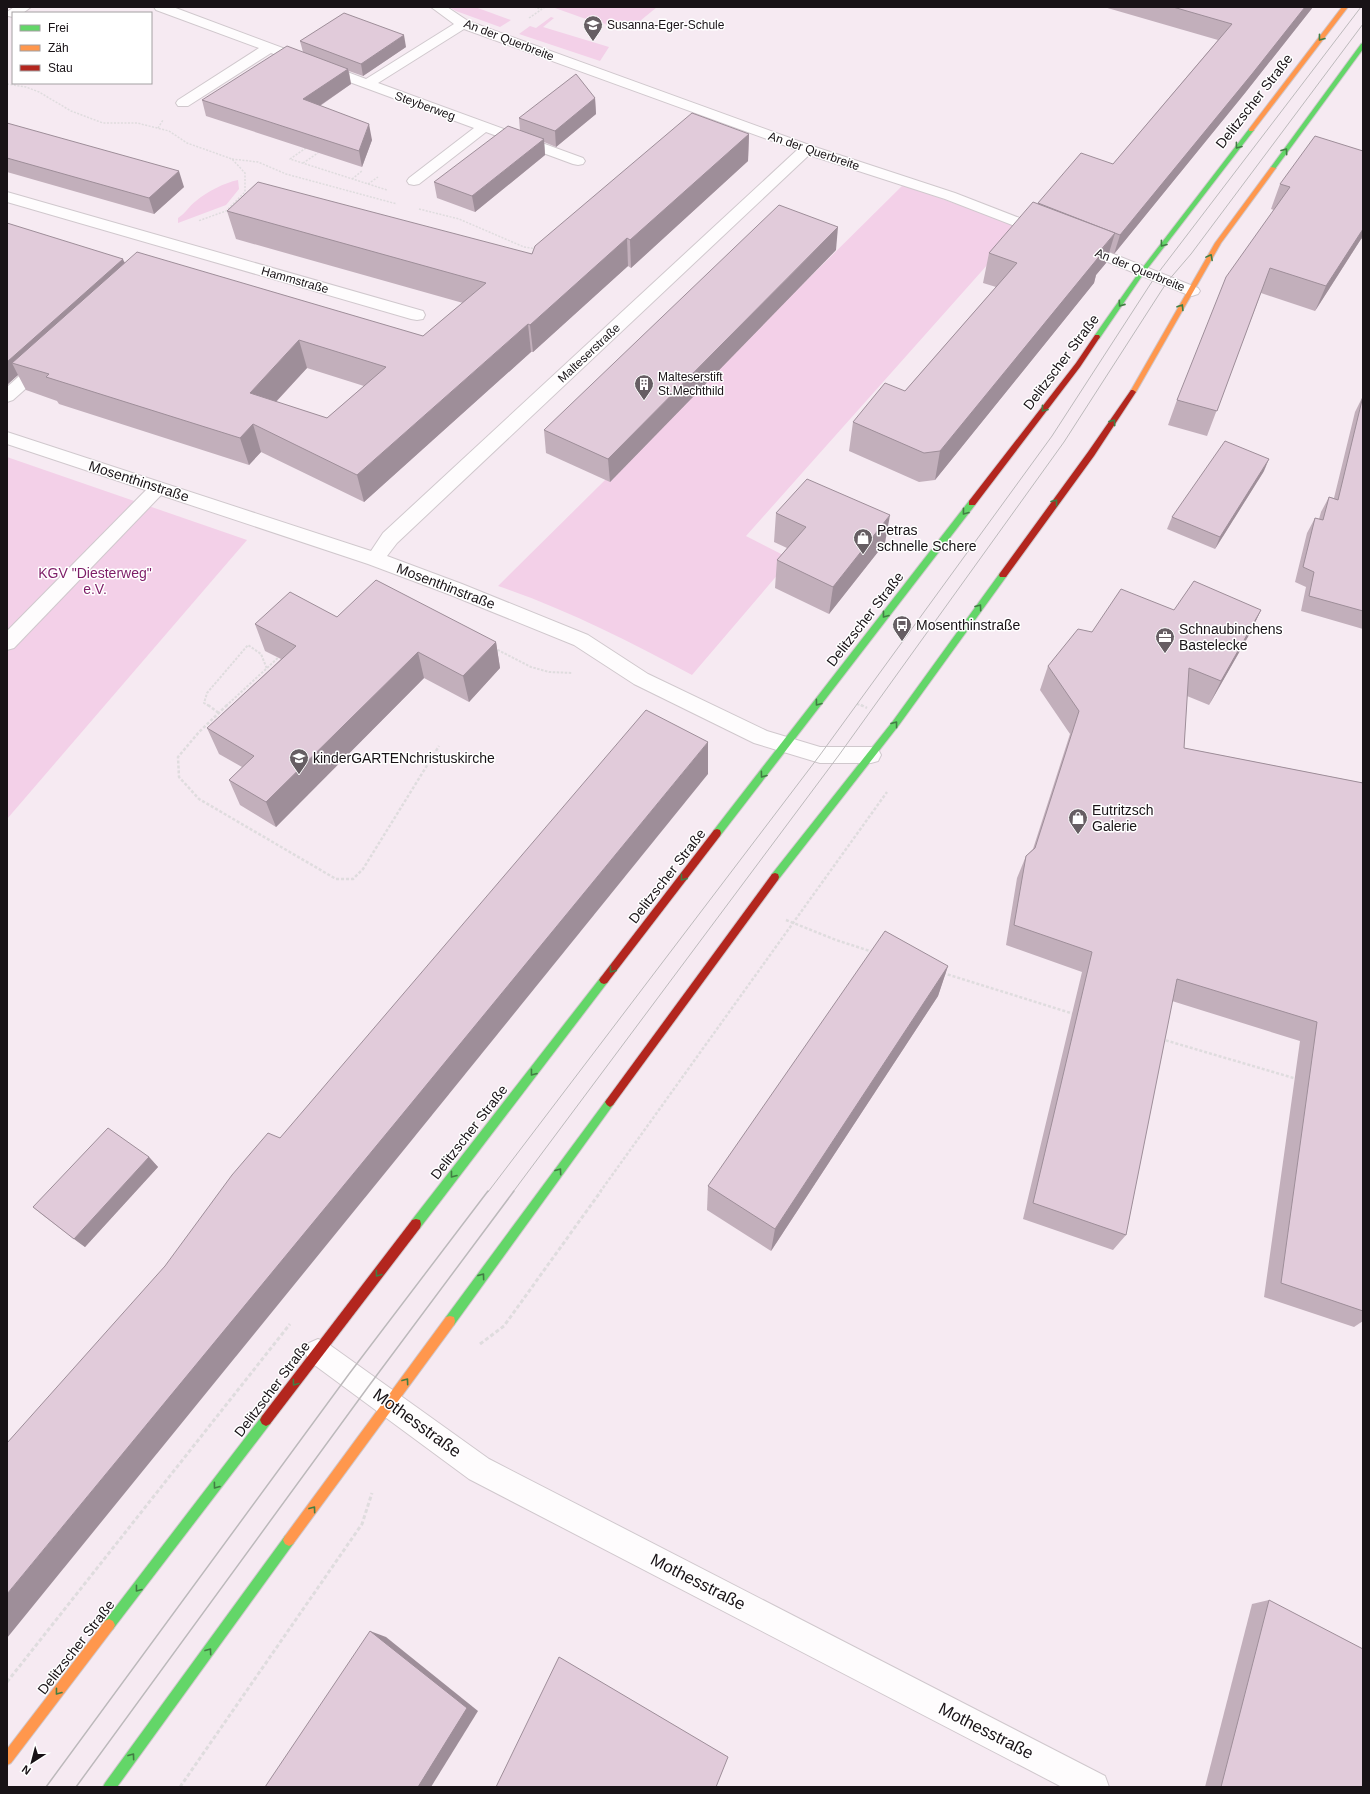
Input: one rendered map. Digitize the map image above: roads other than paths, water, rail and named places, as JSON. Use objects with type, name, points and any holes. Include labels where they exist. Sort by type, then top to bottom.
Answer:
[{"type":"main road","name":"Delitzscher Straße","points":[[7,1759],[318,1352],[1078,365],[1142,272],[1345,7]]},
{"type":"main road","points":[[109,1787],[752,907],[871,755],[1129,399],[1192,291],[1218,242],[1363,45]]},
{"type":"street","points":[[15,12],[24,7]]},
{"type":"street","name":"Steyberweg","points":[[161,7],[578,161]]},
{"type":"street","name":"An der Querbreite","points":[[438,7],[463,24],[807,149],[950,196],[1192,291]]},
{"type":"street","name":"Steyberweg","points":[[367,84],[463,24]]},
{"type":"street","points":[[183,103],[269,48]]},
{"type":"street","points":[[414,181],[484,127]]},
{"type":"street","name":"Malteserstraße","points":[[375,560],[390,538],[807,149]]},
{"type":"street","name":"Hammstraße","points":[[7,197],[151,238],[167,250],[417,315]]},
{"type":"street","points":[[7,396],[53,354]]},
{"type":"street","name":"Mosenthinstraße","points":[[7,438],[375,560],[455,589],[581,640],[641,679],[761,736],[820,755],[871,755]]},
{"type":"street","points":[[7,643],[158,488]]},
{"type":"street","name":"Mothesstraße","points":[[318,1352],[479,1469],[1094,1787]]},
{"type":"tram line","points":[[488,1192],[820,755],[1052,436],[1155,277],[1361,7]]},
{"type":"tram line","points":[[513,1192],[839,755],[1064,442],[1167,282],[1191,254],[1363,24]]},
{"type":"tram line","points":[[46,1787],[349,1374],[488,1191]]},
{"type":"tram line","points":[[76,1787],[368,1387],[514,1191]]},
{"type":"place","name":"Susanna-Eger-Schule","points":[[593,42]]},
{"type":"place","name":"Malteserstift St.Mechthild","points":[[644,401]]},
{"type":"place","name":"Petras schnelle Schere","points":[[863,555]]},
{"type":"place","name":"Mosenthinstraße","points":[[902,642]]},
{"type":"place","name":"Schnaubinchens Bastelecke","points":[[1165,654]]},
{"type":"place","name":"kinderGARTENchristuskirche","points":[[299,775]]},
{"type":"place","name":"Eutritzsch Galerie","points":[[1078,835]]},
{"type":"park label","name":"KGV \"Diesterweg\" e.V.","points":[[95,582]]}]
